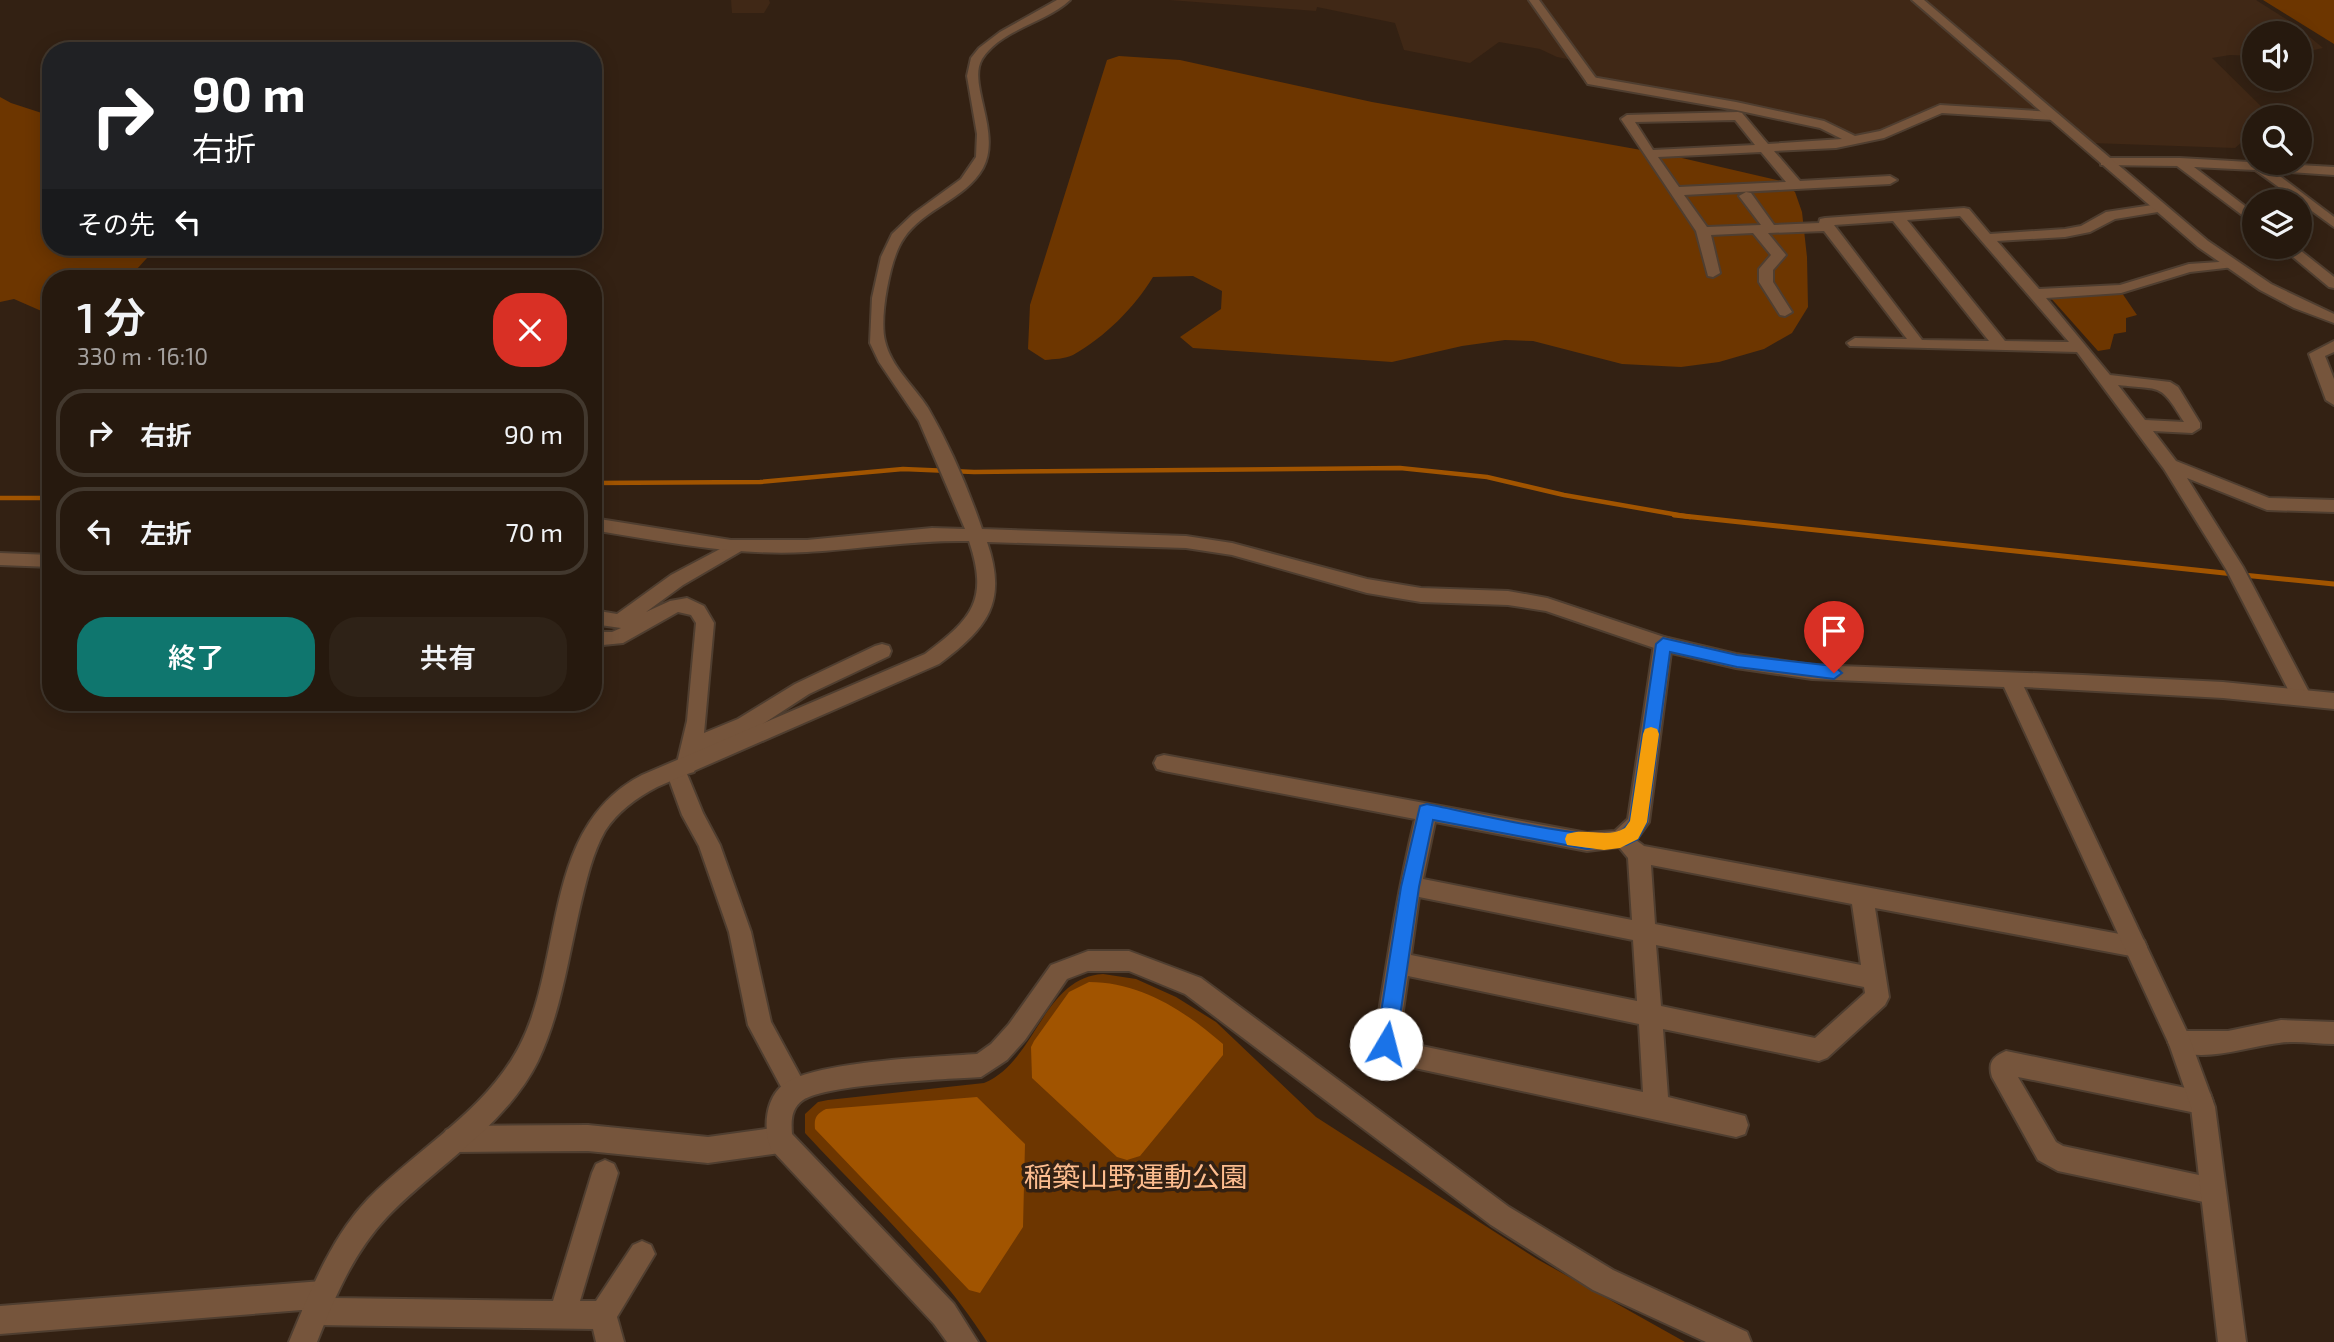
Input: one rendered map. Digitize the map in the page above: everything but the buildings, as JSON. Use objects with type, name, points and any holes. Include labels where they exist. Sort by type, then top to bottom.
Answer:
[{"type":"street","points":[[303,1342],[318,1303],[346,1248],[376,1210],[455,1139],[504,1088],[528,1056],[547,1013],[587,844],[614,803],[630,792],[681,768],[932,659],[954,643],[980,610],[988,586],[988,572],[976,534],[921,411],[876,338],[886,269],[898,236],[927,210],[951,194],[974,171],[982,157],[984,141],[973,71],[976,58],[1001,39],[1065,0]]},
{"type":"street","points":[[1534,0],[1592,80],[1824,125],[1853,140]]},
{"type":"street","points":[[1917,0],[2159,208],[2229,264],[2278,294],[2334,319]]},
{"type":"street","points":[[1649,154],[1836,144],[1884,134],[1940,109],[2053,116]]},
{"type":"street","points":[[1713,272],[1703,231],[1627,119],[1738,116],[1796,185]]},
{"type":"street","points":[[2106,162],[2242,165]]},
{"type":"street","points":[[2180,162],[2242,211]]},
{"type":"street","points":[[2312,170],[2333,171]]},
{"type":"street","points":[[2270,175],[2334,223]]},
{"type":"street","points":[[1676,191],[1890,180]]},
{"type":"street","points":[[1746,196],[1780,255],[1766,269],[1766,282],[1785,312]]},
{"type":"street","points":[[1987,238],[2065,233],[2085,229],[2111,215],[2159,208]]},
{"type":"street","points":[[1918,344],[1825,222],[1964,212],[2081,346],[2170,465],[2234,566],[2301,696]]},
{"type":"street","points":[[1896,216],[2000,345]]},
{"type":"street","points":[[1703,231],[1828,227]]},
{"type":"street","points":[[2303,259],[2334,284]]},
{"type":"street","points":[[2036,294],[2121,289],[2189,268],[2229,264]]},
{"type":"street","points":[[2316,313],[2334,311]]},
{"type":"street","points":[[1855,343],[2081,346]]},
{"type":"street","points":[[2334,346],[2317,354],[2334,400]]},
{"type":"street","points":[[2105,379],[2164,385],[2172,390],[2192,423],[2192,428],[2139,425]]},
{"type":"street","points":[[2170,465],[2267,504],[2334,506]]},
{"type":"street","points":[[602,525],[737,546],[807,546],[932,534],[1186,542],[1232,550],[1367,586],[1421,595],[1508,598],[1546,605],[1663,644],[1737,661],[1812,671],[2301,696],[2334,701]]},
{"type":"street","points":[[602,618],[620,621],[677,580],[737,546]]},
{"type":"street","points":[[0,559],[42,561]]},
{"type":"street","points":[[602,638],[618,637],[675,606],[693,606],[700,611],[705,623],[697,721],[692,746],[681,768],[692,814],[709,845],[740,932],[760,1025],[796,1090]]},
{"type":"street","points":[[1164,763],[1587,842],[1620,840],[1631,834],[1638,822],[1663,644]]},
{"type":"street","points":[[692,746],[745,725],[802,689],[882,652]]},
{"type":"street","points":[[2011,680],[2179,1042],[2201,1102],[2232,1342]]},
{"type":"street","points":[[1427,811],[1410,887],[1386,1044],[1410,1055],[1736,1125]]},
{"type":"street","points":[[1620,840],[1639,853],[2136,947]]},
{"type":"street","points":[[1639,853],[1656,1107]]},
{"type":"street","points":[[1410,887],[1874,978]]},
{"type":"street","points":[[1398,963],[1819,1050],[1877,997],[1862,896]]},
{"type":"street","points":[[964,1342],[944,1314],[780,1140],[780,1112],[796,1090],[823,1082],[981,1065],[999,1052],[1017,1032],[1059,972],[1088,961],[1129,961],[1194,986],[1511,1223],[1603,1280],[1737,1342]]},
{"type":"street","points":[[2179,1042],[2228,1042],[2281,1031],[2334,1032]]},
{"type":"street","points":[[2201,1102],[2006,1063],[2001,1067],[2004,1077],[2047,1151],[2058,1158],[2213,1191]]},
{"type":"street","points":[[455,1139],[588,1138],[708,1150],[780,1140]]},
{"type":"street","points":[[562,1315],[605,1173]]},
{"type":"street","points":[[610,1342],[603,1315],[642,1254]]},
{"type":"street","points":[[0,1320],[318,1303],[603,1315]]},
{"type":"shaded area","points":[[731,0],[769,0],[770,3],[764,13],[732,13]]},
{"type":"shaded area","points":[[1169,0],[2256,0],[2289,21],[2242,21],[2242,56],[2212,58],[2242,88],[2242,91],[2246,91],[2260,105],[2242,105],[2242,142],[2235,148],[2091,143],[2055,111],[1936,106],[1880,132],[1853,136],[1830,125],[1597,80],[1583,62],[1557,57],[1540,49],[1499,42],[1470,63],[1404,50],[1395,23],[1317,7],[1316,11]]},
{"type":"shaded area","points":[[2312,39],[2323,48],[2312,50]]},
{"type":"shaded area","points":[[1089,982],[1108,983],[1144,993],[1178,1010],[1223,1044],[1223,1055],[1140,1156],[1127,1160],[1117,1157],[1032,1078],[1031,1047],[1034,1041],[1069,992]]},
{"type":"shaded area","points":[[977,1097],[1025,1144],[1023,1227],[980,1293],[969,1290],[815,1129],[816,1117],[826,1109]]},
{"type":"green space","points":[[2263,0],[2334,0],[2334,44],[2312,30],[2312,21],[2297,21]]},
{"type":"green space","points":[[1119,56],[1180,60],[1372,102],[1669,155],[1781,181],[1795,192],[1802,212],[1807,257],[1808,307],[1792,333],[1764,349],[1719,362],[1681,367],[1622,364],[1533,341],[1505,340],[1462,346],[1392,362],[1193,348],[1180,337],[1221,309],[1222,291],[1193,276],[1153,277],[1128,311],[1096,340],[1070,356],[1045,360],[1028,349],[1030,305],[1107,60]]},
{"type":"green space","points":[[0,97],[42,113],[42,256],[149,256],[137,270],[42,270],[42,311],[14,299],[0,302]]},
{"type":"green space","points":[[2122,293],[2137,315],[2126,318],[2126,332],[2114,334],[2110,349],[2098,351],[2049,296]]},
{"type":"green space","name":"稲築山野運動公園","points":[[1103,974],[1136,979],[1176,997],[1216,1022],[1316,1117],[1537,1259],[1685,1342],[987,1342],[947,1286],[805,1133],[805,1114],[818,1102],[828,1100],[984,1083],[1002,1072],[1016,1057],[1066,990],[1083,979]]},
{"type":"waterway","points":[[602,483],[760,482],[903,469],[974,472],[1400,468],[1487,477],[1564,495],[1685,516]]},
{"type":"waterway","points":[[0,498],[42,498]]},
{"type":"waterway","points":[[1674,515],[1685,516]]},
{"type":"waterway","points":[[1685,516],[2234,574]]},
{"type":"waterway","points":[[1685,516],[1690,517]]},
{"type":"waterway","points":[[2243,575],[2334,584]]},
{"type":"slow traffic","points":[[1574,839],[1604,842],[1620,840],[1631,834],[1638,822],[1651,734]]},
{"type":"route","points":[[1386,1044],[1410,887],[1427,811],[1587,842],[1620,840],[1631,834],[1638,822],[1663,644],[1737,661],[1834,673]]}]
